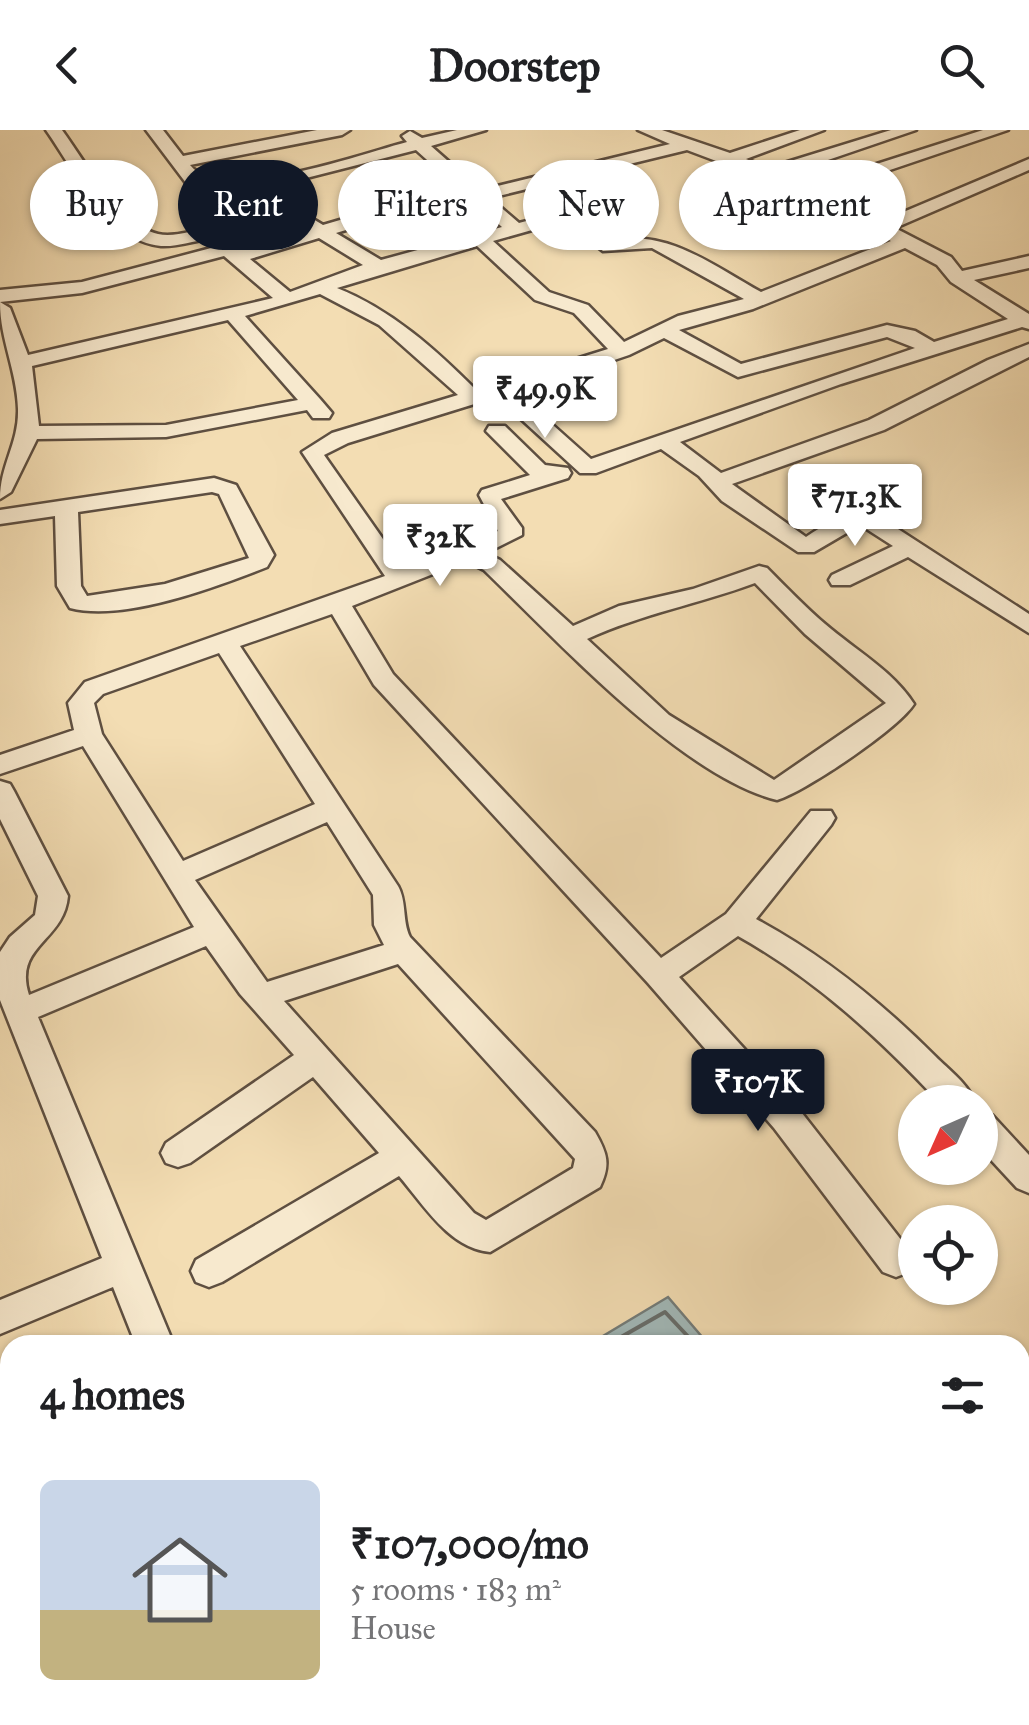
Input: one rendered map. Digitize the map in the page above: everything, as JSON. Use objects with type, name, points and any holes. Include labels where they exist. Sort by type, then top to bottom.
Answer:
[{"type":"street","points":[[54,130],[106,200],[139,231],[157,240],[213,233],[287,300]]},
{"type":"street","points":[[154,130],[178,161]]},
{"type":"street","points":[[189,160],[342,130]]},
{"type":"street","points":[[404,130],[437,160]]},
{"type":"street","points":[[318,170],[478,130]]},
{"type":"street","points":[[646,130],[730,159],[816,130]]},
{"type":"street","points":[[503,185],[684,142],[713,130]]},
{"type":"street","points":[[823,160],[908,130]]},
{"type":"street","points":[[904,160],[991,131],[1029,151]]},
{"type":"street","points":[[906,218],[1025,170]]},
{"type":"street","points":[[503,231],[566,218],[610,247],[635,241],[656,242],[746,290],[755,301]]},
{"type":"street","points":[[503,219],[514,228]]},
{"type":"street","points":[[0,296],[55,292],[338,227]]},
{"type":"street","points":[[318,229],[378,266]]},
{"type":"street","points":[[906,241],[944,261],[958,278],[1027,322]]},
{"type":"street","points":[[1029,242],[1022,248],[1029,254]]},
{"type":"street","points":[[20,364],[287,300],[378,266],[436,250]]},
{"type":"street","points":[[492,250],[542,296],[581,309],[622,350]]},
{"type":"street","points":[[400,579],[313,452],[340,438],[622,350],[684,320],[755,301],[883,250]]},
{"type":"street","points":[[958,278],[1029,262]]},
{"type":"street","points":[[324,289],[366,308],[416,342],[472,398]]},
{"type":"street","points":[[0,308],[20,364],[28,425],[14,469],[0,492]]},
{"type":"street","points":[[233,314],[314,403],[340,438]]},
{"type":"street","points":[[225,643],[388,894],[392,936],[498,1056],[572,1128],[592,1158],[588,1177],[490,1236],[477,1236],[462,1224],[260,996],[213,931],[90,734],[79,702],[82,694],[225,643],[338,604],[510,535],[510,528],[490,502],[490,495],[554,474],[588,468],[834,380],[1027,322]]},
{"type":"street","points":[[664,330],[738,371],[887,332],[908,334],[932,350]]},
{"type":"street","points":[[716,482],[879,424],[956,388],[988,366],[1029,350]]},
{"type":"street","points":[[502,390],[588,468]]},
{"type":"street","points":[[0,421],[166,431],[314,403]]},
{"type":"street","points":[[497,431],[539,471],[554,474]]},
{"type":"street","points":[[664,442],[708,471],[730,496],[806,547]]},
{"type":"street","points":[[0,517],[223,486],[262,554],[258,562],[226,575],[108,602],[78,603],[70,586],[66,510]]},
{"type":"street","points":[[568,638],[628,611],[710,592],[759,573],[858,519],[873,523],[1029,625]]},
{"type":"street","points":[[841,580],[910,547]]},
{"type":"street","points":[[468,553],[492,565],[660,722],[760,786],[777,790],[885,720],[901,704],[889,688],[814,628],[759,573]]},
{"type":"street","points":[[338,604],[383,679],[659,975],[786,1118],[896,1262]]},
{"type":"street","points":[[0,765],[90,734]]},
{"type":"street","points":[[0,791],[14,852],[53,896],[54,909],[46,923],[14,950],[6,966],[19,1012],[151,1335]]},
{"type":"street","points":[[178,875],[330,809]]},
{"type":"street","points":[[659,975],[737,922],[821,818]]},
{"type":"street","points":[[737,922],[764,936],[862,1007],[943,1085]]},
{"type":"street","points":[[19,1012],[213,931]]},
{"type":"street","points":[[260,996],[404,950]]},
{"type":"street","points":[[178,1152],[315,1058]]},
{"type":"street","points":[[998,1144],[1029,1178]]},
{"type":"street","points":[[209,1271],[402,1157]]},
{"type":"street","points":[[0,1318],[123,1266]]},
{"type":"water","points":[[668,1297],[700,1335],[605,1335]]}]
